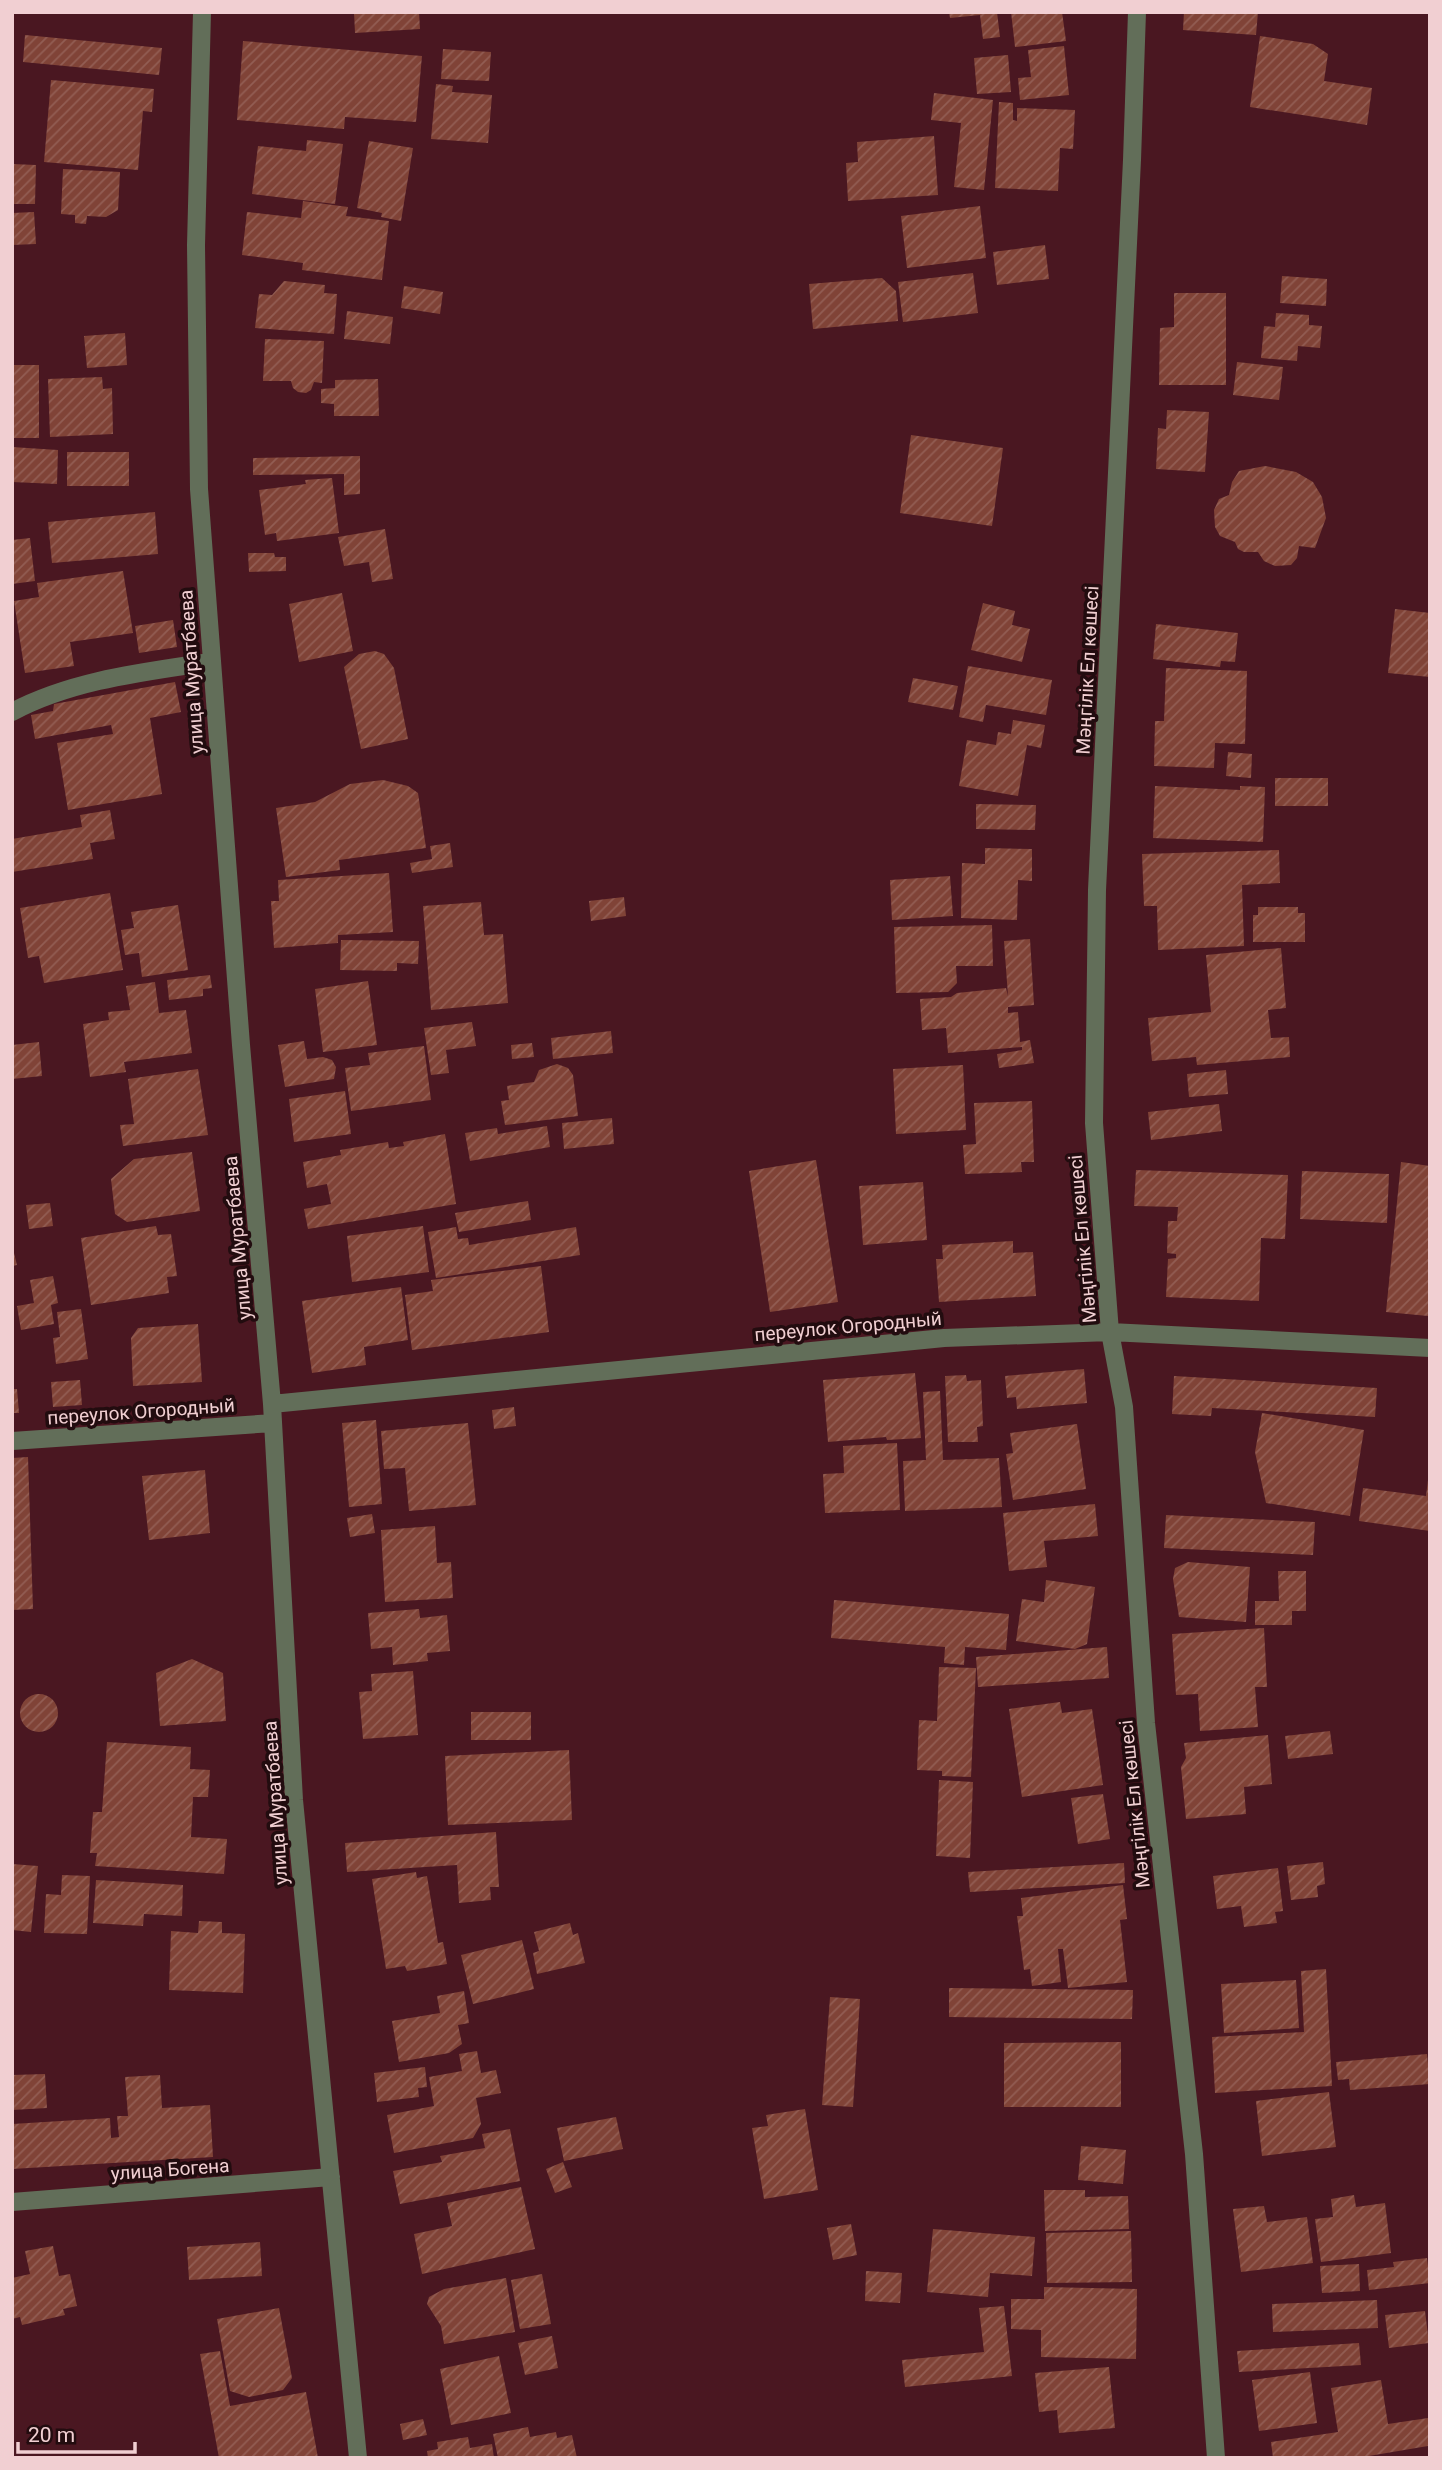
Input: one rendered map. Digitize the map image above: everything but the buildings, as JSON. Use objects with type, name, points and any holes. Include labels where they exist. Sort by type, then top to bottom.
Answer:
[{"type":"street","name":"улица Муратбаева","points":[[202,12],[196,246],[197,380],[199,488],[210,662],[272,1404],[294,1800],[358,2458]]},
{"type":"street","name":"Мәңгілік Ел көшесі","points":[[1137,12],[1097,890],[1094,1123],[1110,1332],[1124,1407],[1146,1723],[1194,2154],[1216,2458]]},
{"type":"street","points":[[12,712],[36,699],[122,676],[210,662]]},
{"type":"street","name":"переулок Огородный","points":[[272,1404],[943,1338],[1110,1332],[1430,1348]]},
{"type":"street","name":"переулок Огородный","points":[[12,1441],[273,1423]]},
{"type":"street","name":"улица Богена","points":[[12,2202],[331,2178]]}]
